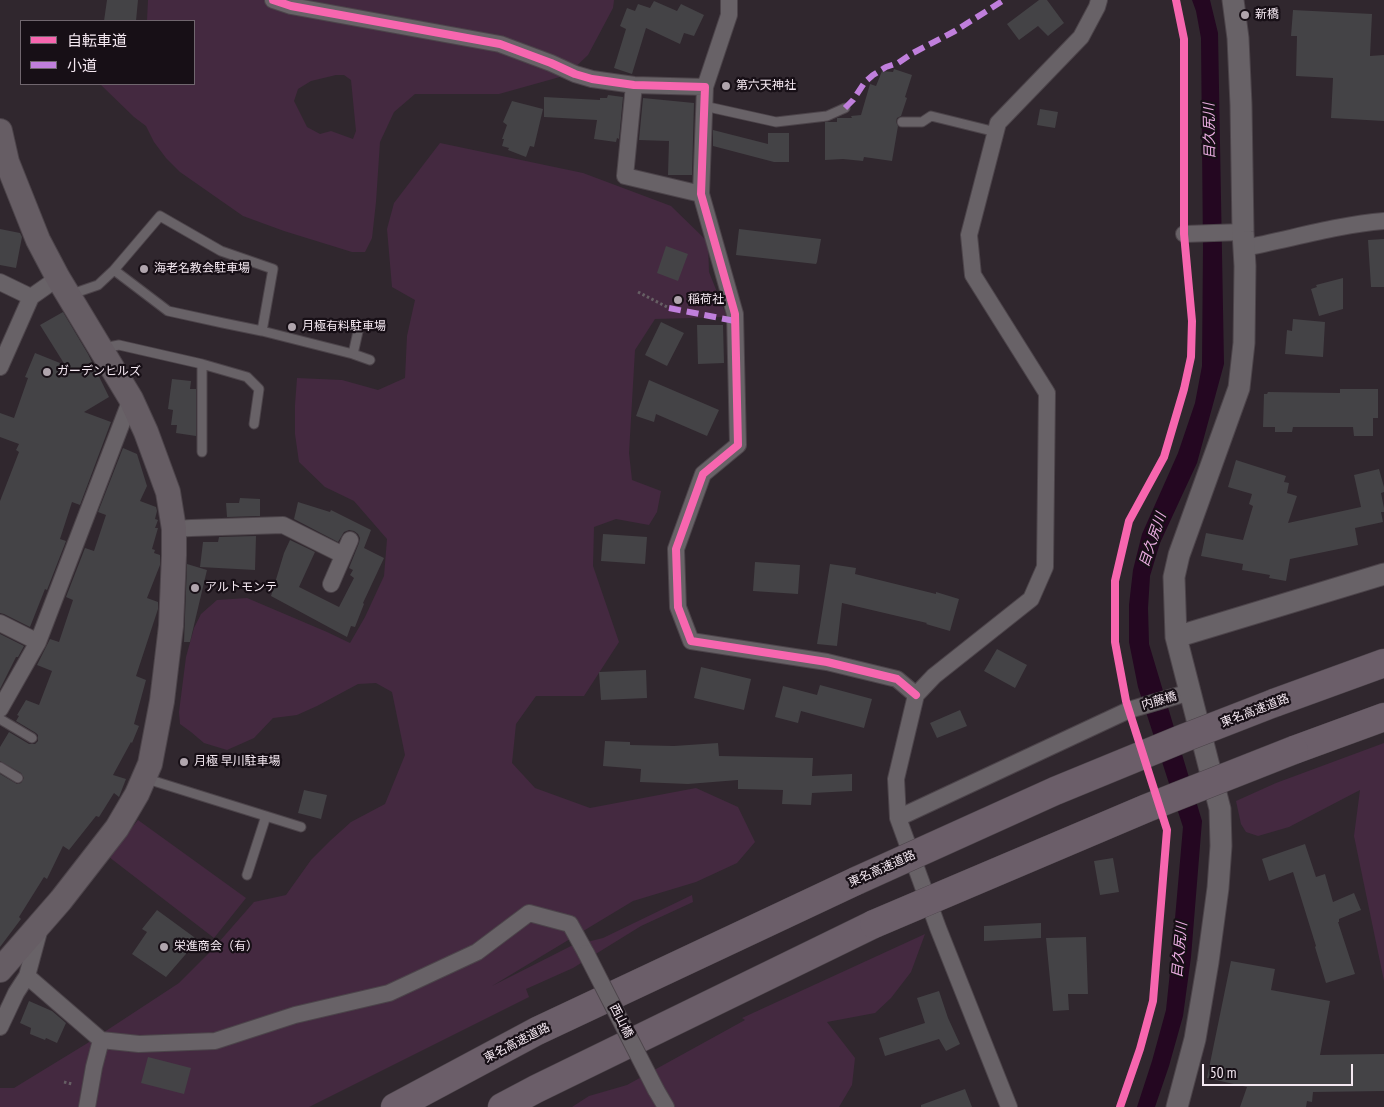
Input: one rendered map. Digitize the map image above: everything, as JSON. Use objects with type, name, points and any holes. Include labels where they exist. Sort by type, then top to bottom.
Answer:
[{"type":"highway","name":"東名高速道路","points":[[395,1107],[537,1031],[856,881],[1055,791],[1184,738],[1384,663]]},
{"type":"highway","points":[[502,1107],[874,924],[1146,808],[1384,717]]},
{"type":"main road","points":[[0,131],[7,162],[38,240],[63,286],[131,399],[146,432],[168,492],[174,530],[171,626],[162,701],[150,764],[137,794],[117,828],[61,900],[0,970]]},
{"type":"street","points":[[273,0],[292,6],[500,44],[592,79],[634,86],[705,87]]},
{"type":"street","points":[[729,0],[729,15],[705,87],[701,194],[735,314],[738,445],[703,474],[676,549],[678,607],[691,642],[827,662],[897,679],[916,695]]},
{"type":"street","points":[[1010,1107],[938,928],[898,818],[896,780],[916,695],[934,676],[1031,598],[1045,567],[1047,392],[973,275],[969,235],[998,123],[1081,37],[1100,0]]},
{"type":"street","points":[[1177,1107],[1197,1030],[1218,888],[1220,809],[1182,694],[1176,637],[1174,577],[1179,555],[1239,388],[1244,343],[1239,238],[1241,105],[1238,38],[1233,0]]},
{"type":"street","points":[[634,86],[625,176],[701,194]]},
{"type":"street","points":[[1188,234],[1239,238],[1313,232],[1384,221]]},
{"type":"street","points":[[0,282],[31,297],[63,286]]},
{"type":"street","points":[[0,367],[31,297]]},
{"type":"street","points":[[0,709],[38,642],[131,399]]},
{"type":"street","points":[[174,530],[283,525],[347,548],[331,584]]},
{"type":"street","points":[[1176,637],[1384,574]]},
{"type":"street","points":[[0,623],[38,642]]},
{"type":"street","name":"内藤橋","points":[[898,818],[1128,710],[1182,694]]},
{"type":"street","name":"西山橋","points":[[101,1040],[138,1044],[215,1041],[295,1015],[389,994],[477,952],[529,913],[570,924],[666,1107]]},
{"type":"street","points":[[0,1027],[16,993],[27,976],[41,924]]},
{"type":"street","points":[[27,976],[101,1040],[87,1107]]},
{"type":"lane","points":[[704,106],[776,122],[827,116],[845,108]]},
{"type":"lane","points":[[902,122],[922,122],[932,116],[996,132]]},
{"type":"lane","points":[[63,286],[98,285],[114,270],[160,216],[221,251],[273,269],[262,331]]},
{"type":"lane","points":[[114,270],[168,310],[223,324],[262,331],[370,360]]},
{"type":"lane","points":[[353,354],[359,327]]},
{"type":"lane","points":[[100,349],[119,345],[202,364],[247,377],[259,389],[254,424]]},
{"type":"lane","points":[[202,364],[202,452]]},
{"type":"lane","points":[[0,719],[32,738]]},
{"type":"lane","points":[[0,766],[18,778]]},
{"type":"lane","points":[[144,778],[301,827]]},
{"type":"lane","points":[[247,875],[266,816]]},
{"type":"path","points":[[638,292],[669,308]]},
{"type":"shaded area","points":[[148,0],[614,0],[613,8],[588,55],[567,75],[499,94],[415,94],[394,112],[380,142],[372,238],[365,252],[352,252],[243,216],[180,172],[154,142],[146,126],[101,85],[195,85],[195,20],[147,20]],"holes":[[[336,75],[344,75],[351,80],[356,131],[353,139],[331,131],[320,134],[307,127],[294,101],[298,89],[311,81]]]},
{"type":"shaded area","points":[[440,143],[583,173],[671,206],[708,242],[709,272],[727,317],[655,319],[635,350],[629,453],[632,480],[661,491],[657,512],[649,525],[616,519],[594,527],[593,566],[619,642],[584,696],[536,696],[516,724],[512,763],[535,788],[590,808],[696,788],[738,807],[755,842],[737,863],[696,882],[633,901],[492,986],[571,946],[603,938],[692,895],[693,902],[641,926],[573,968],[526,989],[529,997],[309,1107],[0,1107],[0,1088],[14,1088],[86,1044],[179,983],[212,950],[254,902],[286,895],[311,860],[331,840],[351,822],[385,804],[405,755],[392,692],[376,683],[358,684],[297,715],[273,718],[254,738],[227,750],[204,743],[180,724],[179,712],[186,657],[194,628],[201,614],[217,600],[247,598],[350,643],[365,617],[384,576],[387,539],[354,501],[325,487],[299,462],[295,434],[297,378],[342,380],[378,390],[405,378],[407,336],[415,300],[392,287],[387,229],[394,203]]},
{"type":"shaded area","points":[[1384,743],[1384,981],[1354,836],[1360,790],[1289,827],[1258,836],[1246,832],[1241,824],[1236,801],[1276,783]]},
{"type":"shaded area","points":[[138,820],[246,898],[214,938],[109,857]]},
{"type":"shaded area","points":[[925,934],[911,972],[891,998],[875,1013],[827,1022],[855,1058],[852,1085],[839,1107],[572,1107],[589,1096],[627,1085],[745,1020],[742,1018]]},
{"type":"water","name":"目久尻川","points":[[1192,0],[1210,0],[1218,33],[1224,364],[1197,463],[1160,543],[1150,576],[1148,608],[1149,644],[1202,821],[1191,957],[1183,1016],[1155,1107],[1137,1107],[1166,1010],[1183,827],[1138,687],[1129,642],[1129,605],[1133,570],[1142,534],[1178,453],[1195,403],[1202,366],[1201,38]]},
{"type":"building","points":[[107,0],[138,0],[136,20],[104,20]]},
{"type":"building","points":[[1039,0],[1047,0],[1064,23],[1048,36],[1038,26],[1019,40],[1007,24]]},
{"type":"building","points":[[654,1],[677,11],[681,4],[704,15],[694,36],[684,33],[680,44],[646,28],[632,74],[614,68],[626,29],[620,26],[627,8],[635,11],[638,4],[650,8]]},
{"type":"building","points":[[1293,10],[1372,14],[1370,56],[1384,55],[1384,121],[1331,118],[1333,78],[1296,76],[1297,36],[1291,36]]},
{"type":"building","points":[[894,69],[912,75],[901,116],[897,118],[896,122],[898,126],[892,161],[864,157],[863,161],[825,160],[825,122],[837,122],[837,118],[852,118],[851,116],[861,115],[870,84],[876,86],[882,71],[893,72]]},
{"type":"building","points":[[608,95],[623,97],[619,139],[617,138],[616,142],[594,139],[597,120],[544,117],[544,97],[600,100],[600,98],[607,98]]},
{"type":"building","points":[[643,98],[694,103],[692,175],[668,175],[669,141],[639,140]]},
{"type":"building","points":[[512,101],[543,109],[534,147],[530,146],[526,157],[502,146],[504,139],[502,139],[507,125],[503,122]]},
{"type":"building","points":[[1040,109],[1058,112],[1055,128],[1037,125]]},
{"type":"building","points":[[713,130],[768,144],[768,133],[789,133],[789,162],[774,162],[713,146]]},
{"type":"building","points":[[0,229],[20,233],[22,237],[16,268],[0,265]]},
{"type":"building","points":[[739,229],[821,239],[817,262],[816,264],[736,255]]},
{"type":"building","points":[[1384,239],[1384,287],[1371,287],[1368,240]]},
{"type":"building","points":[[666,246],[688,254],[678,281],[657,273]]},
{"type":"building","points":[[1343,278],[1343,309],[1319,316],[1311,289],[1317,287],[1316,285]]},
{"type":"building","points":[[63,312],[88,354],[109,397],[84,412],[111,422],[80,505],[72,502],[60,539],[66,541],[30,627],[0,613],[0,501],[19,452],[16,450],[19,444],[0,437],[0,413],[14,418],[28,378],[25,377],[35,353],[65,365],[40,325]]},
{"type":"building","points":[[1293,319],[1325,322],[1323,357],[1285,354],[1287,330],[1292,331]]},
{"type":"building","points":[[661,322],[684,333],[667,366],[645,355]]},
{"type":"building","points":[[697,325],[723,325],[724,363],[698,364]]},
{"type":"building","points":[[172,379],[191,381],[190,389],[196,389],[196,436],[176,433],[177,425],[171,425],[173,410],[168,409]]},
{"type":"building","points":[[649,380],[719,410],[707,436],[656,414],[654,422],[636,416]]},
{"type":"building","points":[[1340,389],[1378,389],[1378,418],[1373,418],[1373,436],[1354,436],[1353,427],[1293,427],[1292,432],[1275,432],[1275,427],[1263,427],[1264,394],[1268,392],[1340,393]]},
{"type":"building","points":[[123,448],[137,454],[147,486],[140,501],[156,507],[155,519],[158,520],[155,528],[158,528],[152,549],[155,550],[154,553],[160,555],[160,565],[147,598],[158,602],[158,609],[136,676],[146,680],[134,724],[139,726],[132,743],[113,775],[126,779],[119,797],[114,793],[99,817],[96,816],[69,850],[63,846],[47,879],[44,877],[19,917],[21,919],[0,947],[0,774],[17,784],[21,783],[24,778],[21,773],[0,761],[0,747],[9,732],[29,744],[35,744],[38,741],[36,733],[16,721],[19,716],[17,715],[26,700],[39,705],[52,671],[37,665],[50,639],[59,642],[73,600],[66,597],[85,548],[94,551],[106,515],[98,512]]},
{"type":"building","points":[[1236,460],[1286,476],[1284,482],[1289,483],[1287,493],[1297,496],[1288,523],[1361,507],[1354,475],[1379,469],[1384,487],[1384,492],[1381,493],[1384,508],[1384,512],[1381,512],[1383,522],[1355,528],[1358,545],[1290,559],[1286,581],[1269,578],[1270,575],[1242,570],[1243,564],[1201,556],[1206,533],[1243,540],[1253,506],[1249,504],[1252,494],[1228,487]]},
{"type":"building","points":[[240,498],[260,499],[260,516],[227,517],[226,503],[239,503]]},
{"type":"building","points":[[298,502],[330,512],[331,510],[371,530],[364,548],[384,558],[363,603],[355,627],[351,626],[347,637],[271,596],[284,553],[290,540],[315,552],[299,587],[339,607],[354,578],[350,575],[353,570],[349,568],[359,543],[360,538],[358,534],[349,530],[344,532],[338,542],[294,519]]},
{"type":"building","points":[[603,534],[647,537],[645,564],[601,561]]},
{"type":"building","points":[[256,536],[255,570],[200,567],[203,542],[218,542],[219,537]]},
{"type":"building","points":[[755,562],[800,565],[798,594],[753,591]]},
{"type":"building","points":[[187,564],[207,570],[190,642],[184,642]]},
{"type":"building","points":[[830,564],[856,568],[855,574],[959,599],[950,631],[927,623],[842,603],[837,646],[817,644]]},
{"type":"building","points":[[0,634],[24,646],[18,657],[16,657],[0,689]]},
{"type":"building","points":[[997,649],[1027,665],[1015,688],[984,671]]},
{"type":"building","points":[[701,667],[751,679],[744,710],[694,698]]},
{"type":"building","points":[[646,670],[647,698],[601,700],[599,672]]},
{"type":"building","points":[[820,685],[872,699],[864,728],[801,711],[798,723],[775,717],[783,686],[817,695]]},
{"type":"building","points":[[960,710],[967,726],[937,738],[930,723]]},
{"type":"building","points":[[605,741],[630,742],[630,745],[674,746],[718,743],[719,756],[813,758],[812,776],[852,774],[852,791],[812,793],[811,805],[782,804],[783,790],[738,789],[738,780],[688,784],[640,782],[641,769],[603,766]]},
{"type":"building","points":[[304,790],[327,795],[321,819],[298,813]]},
{"type":"building","points":[[1305,844],[1316,877],[1325,874],[1333,902],[1354,893],[1361,910],[1339,919],[1338,922],[1355,974],[1326,983],[1293,872],[1269,881],[1262,859]]},
{"type":"building","points":[[1113,858],[1119,892],[1100,895],[1094,861]]},
{"type":"building","name":"栄進商会（有）","points":[[157,910],[198,940],[166,977],[132,954],[147,932],[142,929]]},
{"type":"building","points":[[1041,923],[1041,938],[984,941],[984,926]]},
{"type":"building","points":[[1086,937],[1088,994],[1068,994],[1069,1010],[1053,1011],[1046,938]]},
{"type":"building","points":[[1231,961],[1275,969],[1271,990],[1330,1001],[1320,1055],[1384,1054],[1384,1091],[1313,1092],[1312,1102],[1307,1101],[1306,1107],[1240,1107],[1247,1087],[1207,1078]]},
{"type":"building","points":[[939,991],[948,1018],[960,1044],[946,1051],[939,1039],[885,1056],[879,1038],[925,1023],[917,998]]},
{"type":"building","points":[[29,1001],[52,1011],[66,1023],[57,1043],[30,1034],[31,1028],[20,1023]]},
{"type":"building","points":[[148,1057],[191,1068],[184,1094],[141,1083]]},
{"type":"building","points":[[965,1089],[972,1107],[921,1107],[921,1105]]},
{"type":"marked path","points":[[845,108],[865,82],[873,75],[955,31],[1004,0]]},
{"type":"marked path","points":[[669,308],[735,321]]},
{"type":"cycle path","points":[[273,0],[291,6],[500,44],[592,79],[634,85],[705,87],[701,194],[735,314],[738,445],[703,474],[676,549],[678,607],[691,641],[827,662],[897,679],[916,695]]},
{"type":"cycle path","points":[[1120,1107],[1140,1049],[1153,1001],[1167,830],[1126,701],[1115,642],[1115,581],[1129,521],[1164,457],[1184,389],[1191,357],[1192,321],[1184,234],[1184,39],[1176,0]]},
{"type":"place","name":"新橋","points":[[1245,15]]},
{"type":"place","name":"第六天神社","points":[[726,86]]},
{"type":"place","name":"海老名教会駐車場","points":[[144,269]]},
{"type":"place","name":"稲荷社","points":[[678,300]]},
{"type":"place","name":"月極有料駐車場","points":[[292,327]]},
{"type":"place","name":"ガーデンヒルズ","points":[[47,372]]},
{"type":"place","name":"アルトモンテ","points":[[195,588]]},
{"type":"place","name":"月極 早川駐車場","points":[[184,762]]},
{"type":"place","name":"栄進商会（有）","points":[[164,947]]}]
